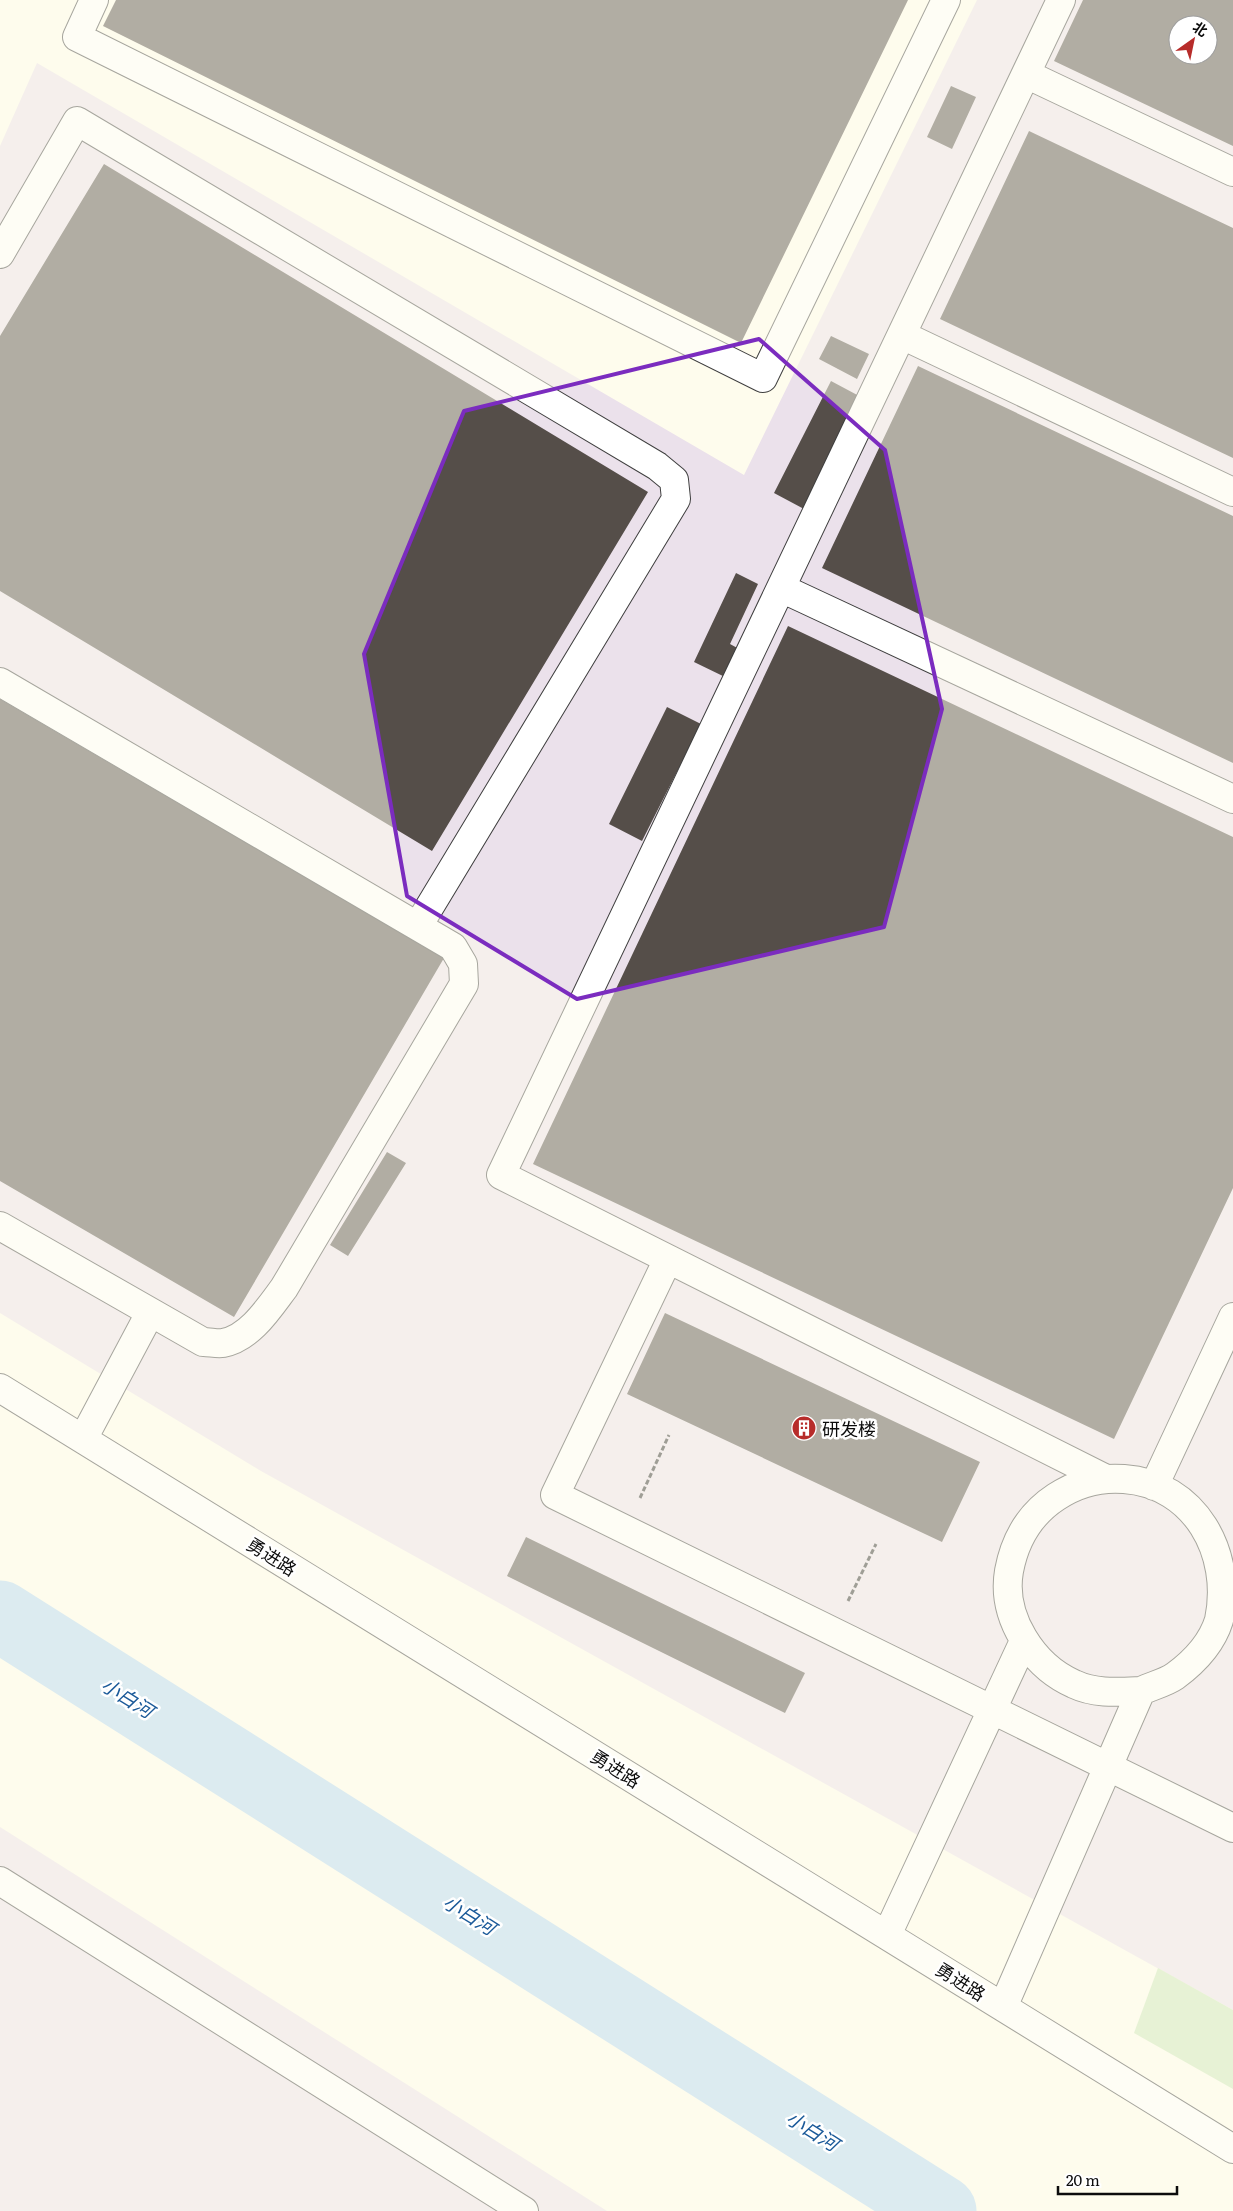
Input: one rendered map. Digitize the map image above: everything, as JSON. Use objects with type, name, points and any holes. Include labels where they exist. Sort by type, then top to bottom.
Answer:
[{"type":"street","points":[[94,0],[76,37],[763,378],[946,0]]},
{"type":"street","points":[[1061,0],[500,1175],[1104,1478]]},
{"type":"street","points":[[1026,74],[1233,172]]},
{"type":"street","points":[[2,247],[77,121],[657,466],[674,480],[676,499],[418,926]]},
{"type":"street","points":[[902,335],[1233,492]]},
{"type":"street","points":[[781,588],[1233,799]]},
{"type":"street","points":[[0,682],[453,947],[462,964],[464,984],[284,1288],[262,1317],[241,1336],[223,1343],[203,1342],[0,1226]]},
{"type":"street","points":[[668,1259],[555,1495],[1233,1828]]},
{"type":"street","points":[[83,1439],[150,1313]]},
{"type":"street","points":[[1154,1486],[1224,1357],[1233,1317]]},
{"type":"street","name":"勇进路","points":[[0,1388],[1233,2149]]},
{"type":"street","points":[[1104,1478],[1141,1480],[1154,1486],[1174,1494],[1201,1518],[1218,1550],[1224,1586],[1218,1621],[1201,1653],[1174,1677],[1140,1691],[1107,1693],[1074,1685],[1046,1667],[1024,1641],[1010,1608],[1009,1572],[1019,1537],[1040,1508],[1070,1487],[1104,1478]]},
{"type":"street","points":[[887,1936],[1024,1641]]},
{"type":"street","points":[[1003,2007],[1140,1691]]},
{"type":"street","points":[[0,1880],[524,2211]]},
{"type":"path","points":[[625,1529],[669,1435]]},
{"type":"path","points":[[833,1631],[876,1544]]},
{"type":"highlighted area","points":[[759,339],[885,450],[942,709],[884,927],[577,999],[407,896],[364,654],[464,411]]},
{"type":"shaded area","points":[[977,0],[1233,0],[1233,2010],[261,1471],[0,1313],[0,146],[37,63],[744,475]]},
{"type":"shaded area","points":[[0,1827],[607,2211],[0,2211]]},
{"type":"green space","points":[[1158,1968],[1233,2010],[1233,2089],[1134,2033]]},
{"type":"building","points":[[116,0],[908,0],[741,343],[103,26]]},
{"type":"building","points":[[1083,0],[1233,0],[1233,146],[1054,61]]},
{"type":"building","points":[[951,86],[976,97],[952,149],[927,137]]},
{"type":"building","points":[[1029,131],[1233,228],[1233,458],[940,319]]},
{"type":"building","points":[[104,164],[648,492],[432,851],[0,591],[0,336]]},
{"type":"building","points":[[831,336],[869,354],[857,379],[819,359]]},
{"type":"building","points":[[918,366],[1233,516],[1233,763],[822,568]]},
{"type":"building","points":[[831,381],[861,397],[804,509],[774,493]]},
{"type":"building","points":[[736,573],[758,584],[730,644],[741,650],[727,678],[694,662]]},
{"type":"building","points":[[788,626],[1233,837],[1233,1188],[1114,1439],[533,1164]]},
{"type":"building","points":[[0,699],[444,958],[234,1317],[0,1181]]},
{"type":"building","points":[[667,707],[701,724],[642,841],[609,824]]},
{"type":"building","points":[[387,1152],[406,1163],[348,1256],[330,1245]]},
{"type":"building","name":"研发楼","points":[[665,1313],[980,1462],[942,1542],[627,1394]]},
{"type":"building","points":[[526,1537],[805,1673],[785,1713],[507,1576]]},
{"type":"waterway","name":"小白河","points":[[0,1616],[941,2211]]},
{"type":"place","name":"研发楼","points":[[804,1428]]}]
